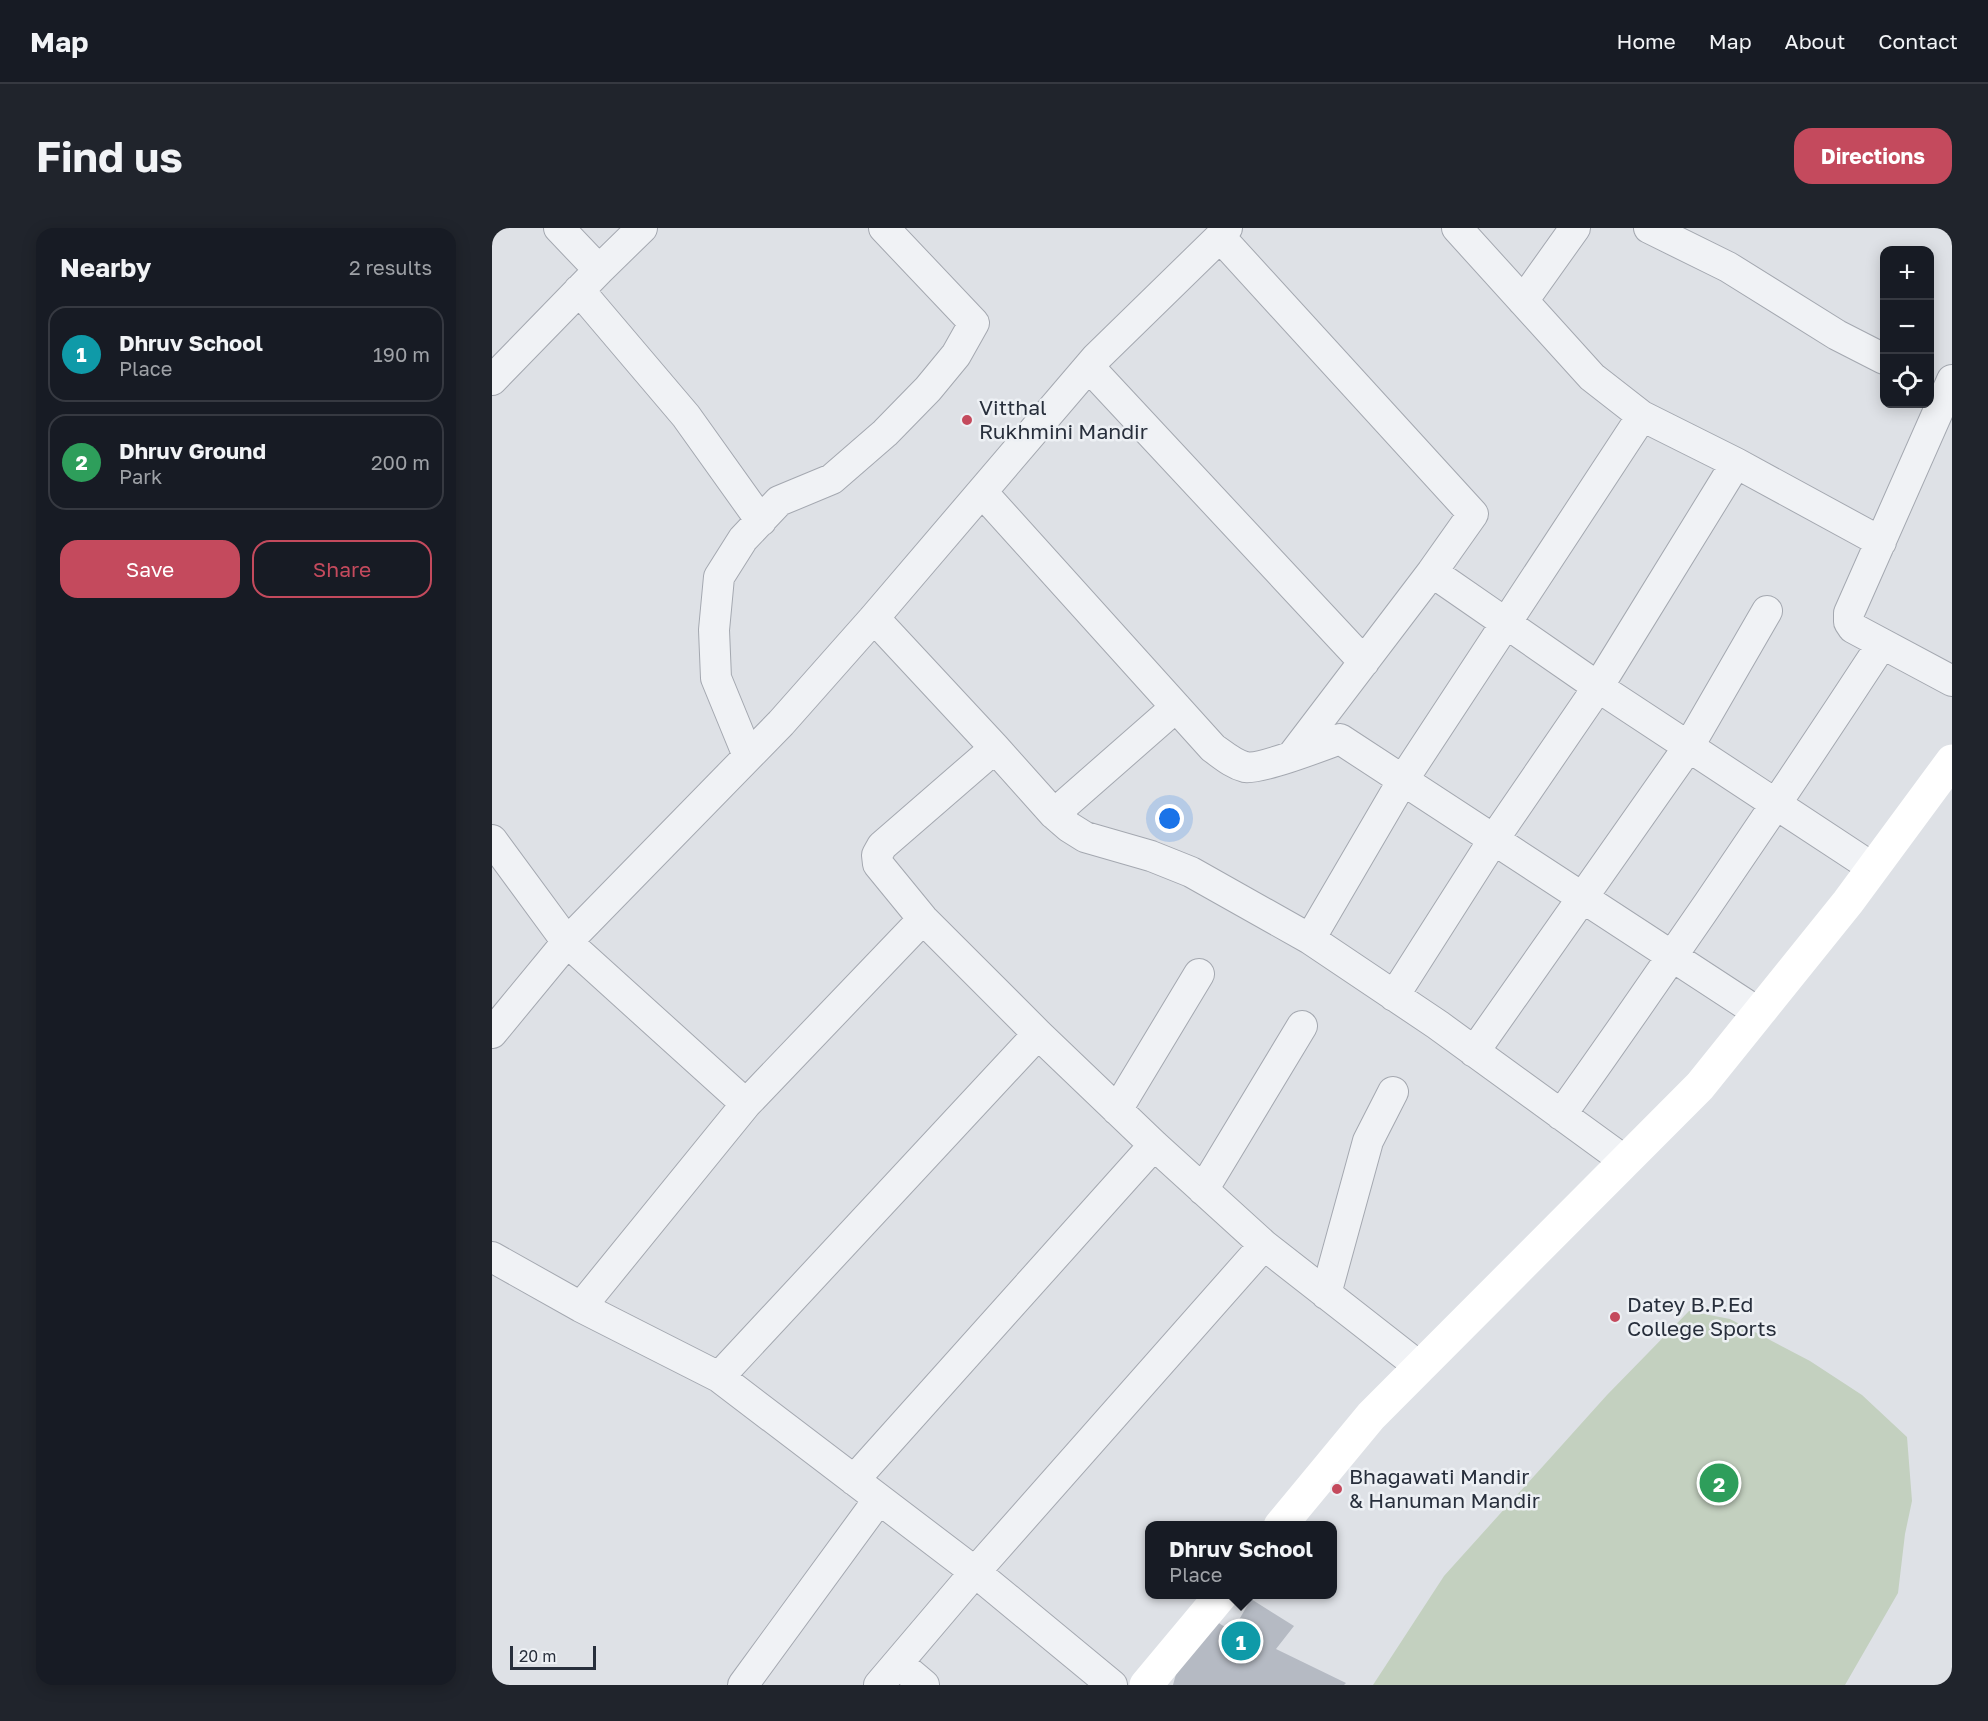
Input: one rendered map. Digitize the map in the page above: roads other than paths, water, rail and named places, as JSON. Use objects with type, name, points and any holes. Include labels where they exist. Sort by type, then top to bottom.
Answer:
[{"type":"street","points":[[559,228],[589,280],[760,520]]},
{"type":"street","points":[[492,380],[642,228]]},
{"type":"street","points":[[748,756],[716,678],[714,630],[719,577],[743,539],[779,501],[832,479],[885,433],[928,389],[956,355],[974,323],[884,228]]},
{"type":"street","points":[[1457,228],[1592,377],[1642,416],[1736,463],[1881,542]]},
{"type":"street","points":[[1523,301],[1575,228]]},
{"type":"street","points":[[1649,228],[1728,267],[1837,335],[1880,357]]},
{"type":"street","points":[[492,1033],[567,942],[781,723],[1089,367],[1224,233],[1473,514],[1432,572],[1292,756]]},
{"type":"street","points":[[1089,367],[1364,662]]},
{"type":"street","points":[[1943,383],[1881,542],[1849,613],[1849,622],[1853,628],[1952,681]]},
{"type":"street","points":[[1310,939],[1402,780],[1642,416]]},
{"type":"street","points":[[1394,996],[1494,839],[1598,687],[1736,463]]},
{"type":"street","points":[[982,492],[1213,748],[1232,762],[1248,768],[1340,739],[1759,1013]]},
{"type":"street","points":[[1432,572],[1598,687],[1873,868]]},
{"type":"street","points":[[1474,1052],[1689,746],[1767,611]]},
{"type":"street","points":[[874,618],[1054,814],[1070,827],[1085,837],[1151,856],[1191,872],[1310,939],[1474,1052],[1624,1161]]},
{"type":"street","points":[[1561,1115],[1673,957],[1882,644]]},
{"type":"street","points":[[1054,814],[1176,706]]},
{"type":"street","points":[[995,748],[882,846],[877,855],[878,864],[923,919],[1154,1145],[1264,1245],[1420,1367]]},
{"type":"street","points":[[1284,1521],[1371,1416],[1700,1086],[1848,902],[1952,761]]},
{"type":"street","points":[[492,840],[567,942],[747,1104]]},
{"type":"street","points":[[581,1307],[747,1104],[923,919]]},
{"type":"street","points":[[1118,1110],[1199,974]]},
{"type":"street","points":[[1203,1190],[1302,1026]]},
{"type":"street","points":[[719,1377],[1038,1034]]},
{"type":"street","points":[[1326,1294],[1368,1141],[1393,1092]]},
{"type":"street","points":[[854,1480],[1154,1145]]},
{"type":"street","points":[[924,1685],[889,1674],[975,1572],[1264,1245]]},
{"type":"street","points":[[492,1257],[581,1307],[719,1377],[975,1572],[1112,1685]]},
{"type":"street","points":[[743,1685],[879,1499]]},
{"type":"street","points":[[1146,1685],[1218,1599]]},
{"type":"place","name":"Vitthal Rukhmini Mandir","points":[[967,420]]},
{"type":"place","name":"Datey B.P.Ed College Sports","points":[[1615,1317]]},
{"type":"place","name":"Dhruv Ground","points":[[1719,1483]]},
{"type":"place","name":"Bhagawati Mandir & Hanuman Mandir","points":[[1337,1489]]},
{"type":"place","name":"Dhruv School","points":[[1241,1641]]}]
